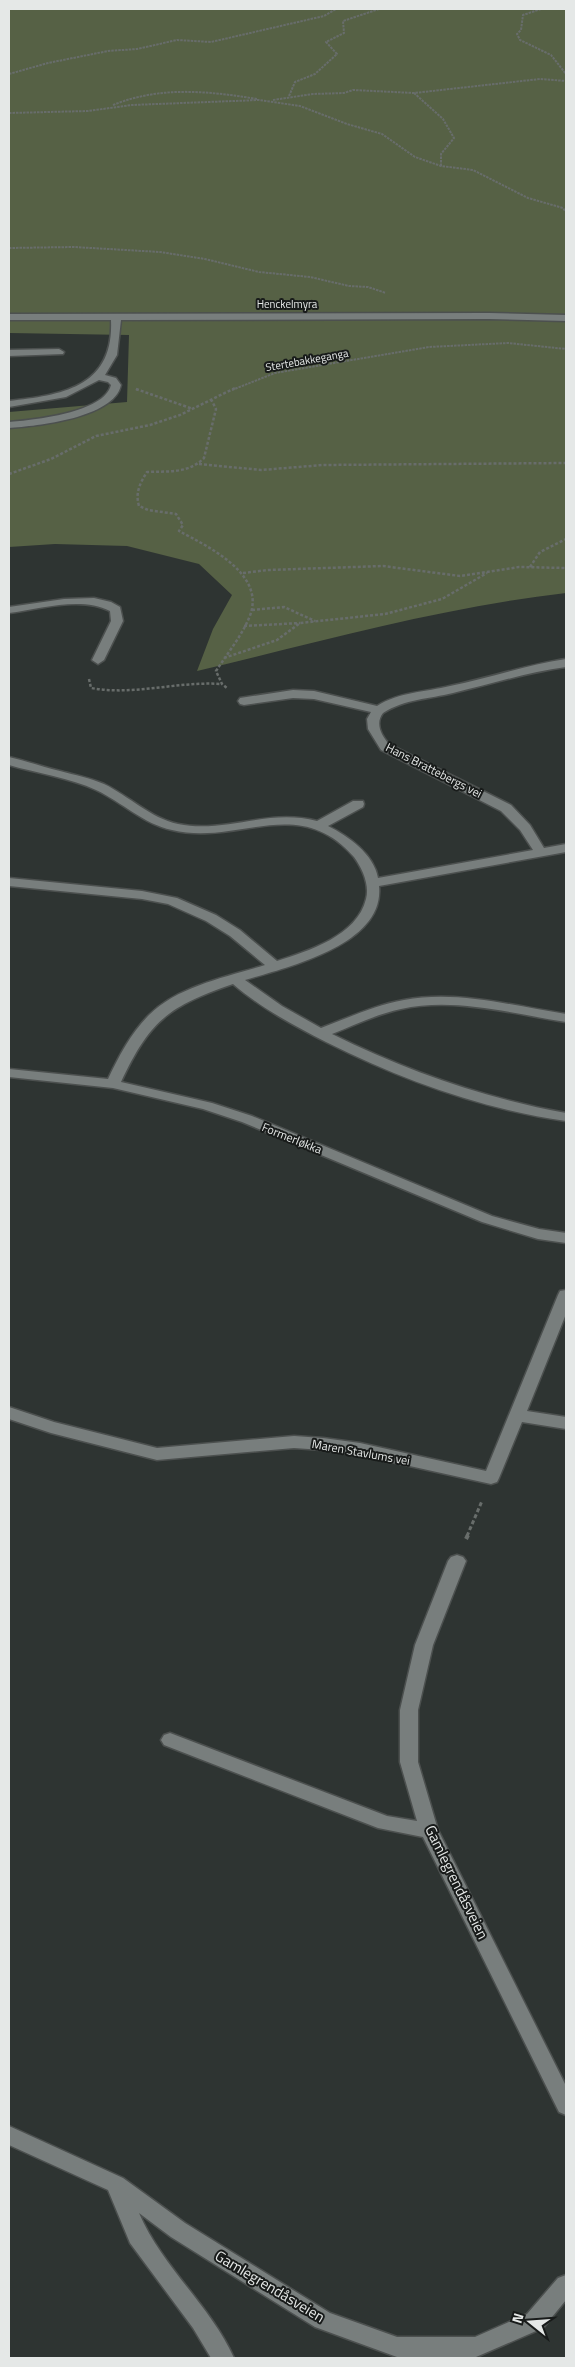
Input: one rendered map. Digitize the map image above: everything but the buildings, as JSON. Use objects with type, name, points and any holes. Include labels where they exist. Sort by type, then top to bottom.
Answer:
[{"type":"street","name":"Henckelmyra","points":[[9,317],[496,316],[566,318]]},
{"type":"street","points":[[9,404],[66,392],[98,376],[111,358],[116,336],[116,317]]},
{"type":"street","points":[[9,353],[59,352]]},
{"type":"street","points":[[9,425],[63,416],[106,401],[114,394],[116,385],[112,380],[98,376]]},
{"type":"street","points":[[9,433],[23,424]]},
{"type":"street","points":[[9,610],[84,602],[111,605],[116,609],[118,615],[117,622],[98,660]]},
{"type":"street","points":[[244,701],[293,694],[314,694],[379,710],[400,700],[534,668],[566,663]]},
{"type":"street","name":"Hans Brattebergs vei","points":[[379,710],[373,725],[378,740],[385,747],[506,808],[525,828],[541,853]]},
{"type":"street","points":[[9,761],[100,786],[156,821],[174,828],[212,831],[286,819],[302,820],[318,826],[343,841],[356,852],[370,872],[374,883],[373,896],[367,913],[346,936],[328,948],[275,967],[235,978],[186,998],[152,1019],[130,1048],[113,1084]]},
{"type":"street","points":[[318,826],[358,804]]},
{"type":"street","points":[[374,883],[566,848]]},
{"type":"street","points":[[9,882],[142,895],[172,901],[211,918],[235,933],[275,967]]},
{"type":"street","points":[[235,978],[254,995],[366,1056],[450,1089],[516,1108],[566,1117]]},
{"type":"street","points":[[321,1033],[382,1010],[423,1001],[459,1002],[566,1018]]},
{"type":"street","name":"Formerløkka","points":[[9,1073],[113,1084],[174,1097],[239,1116],[487,1219],[538,1234],[566,1238]]},
{"type":"street","points":[[491,1478],[566,1295]]},
{"type":"street","name":"Maren Stavlums vei","points":[[9,1413],[51,1427],[157,1454],[294,1442],[323,1444],[360,1449],[491,1478]]},
{"type":"street","points":[[516,1415],[566,1423]]},
{"type":"street","name":"Gamlegrendåsveien","points":[[457,1561],[424,1645],[409,1710],[409,1762],[429,1831],[566,2106]]},
{"type":"street","points":[[170,1740],[385,1823],[429,1831]]},
{"type":"street","name":"Gamlegrendåsveien","points":[[9,2135],[116,2184],[178,2230],[323,2320],[397,2347],[476,2347],[535,2321],[566,2285]]},
{"type":"street","points":[[116,2184],[138,2236],[201,2321],[223,2358]]},
{"type":"path","points":[[9,74],[48,63],[108,50],[137,48],[177,40],[211,42],[324,16],[336,9]]},
{"type":"path","points":[[288,97],[295,82],[316,74],[338,54],[326,42],[344,33],[343,21],[375,12],[379,9]]},
{"type":"path","points":[[541,9],[523,15],[521,30],[517,34],[520,40],[551,55],[566,74]]},
{"type":"path","points":[[9,112],[88,111],[110,107],[269,101],[288,97],[344,93],[353,90],[414,93],[540,79],[566,81]]},
{"type":"path","points":[[110,107],[124,100],[175,91],[236,95],[312,109],[347,124],[382,134],[415,157],[441,166],[473,170],[528,198],[563,208],[566,212]]},
{"type":"path","points":[[414,93],[434,109],[451,128],[454,138],[441,154],[441,166]]},
{"type":"path","points":[[9,248],[74,247],[160,252],[205,259],[259,272],[310,277],[349,286],[368,288],[392,295]]},
{"type":"path","name":"Stertebakkeganga","points":[[9,474],[51,459],[96,436],[113,431],[150,425],[194,409],[248,382],[275,373],[408,350],[508,343],[566,349]]},
{"type":"path","points":[[116,385],[145,391],[194,409]]},
{"type":"path","points":[[211,400],[216,409],[204,458],[199,464],[189,469],[147,472],[140,482],[136,500],[139,506],[148,510],[176,514],[184,525],[179,531],[217,552],[243,573],[251,594],[252,610],[216,671],[222,684],[244,701]]},
{"type":"path","points":[[199,464],[226,469],[284,471],[323,465],[566,464]]},
{"type":"path","points":[[530,567],[537,553],[543,548],[566,539]]},
{"type":"path","points":[[243,573],[268,570],[384,566],[460,576],[530,567],[566,568]]},
{"type":"path","points":[[244,626],[316,622],[385,614],[442,599],[490,571]]},
{"type":"path","points":[[252,610],[284,607],[316,622]]},
{"type":"path","points":[[223,658],[278,640],[300,623]]},
{"type":"path","points":[[98,660],[88,679],[91,688],[109,693],[132,693],[202,681],[222,684]]},
{"type":"path","points":[[457,1561],[491,1478]]},
{"type":"green space","points":[[9,9],[566,9],[566,593],[520,599],[427,616],[197,671],[213,629],[232,595],[199,564],[127,546],[55,544],[9,547],[9,412],[127,402],[129,335],[9,333]]}]
